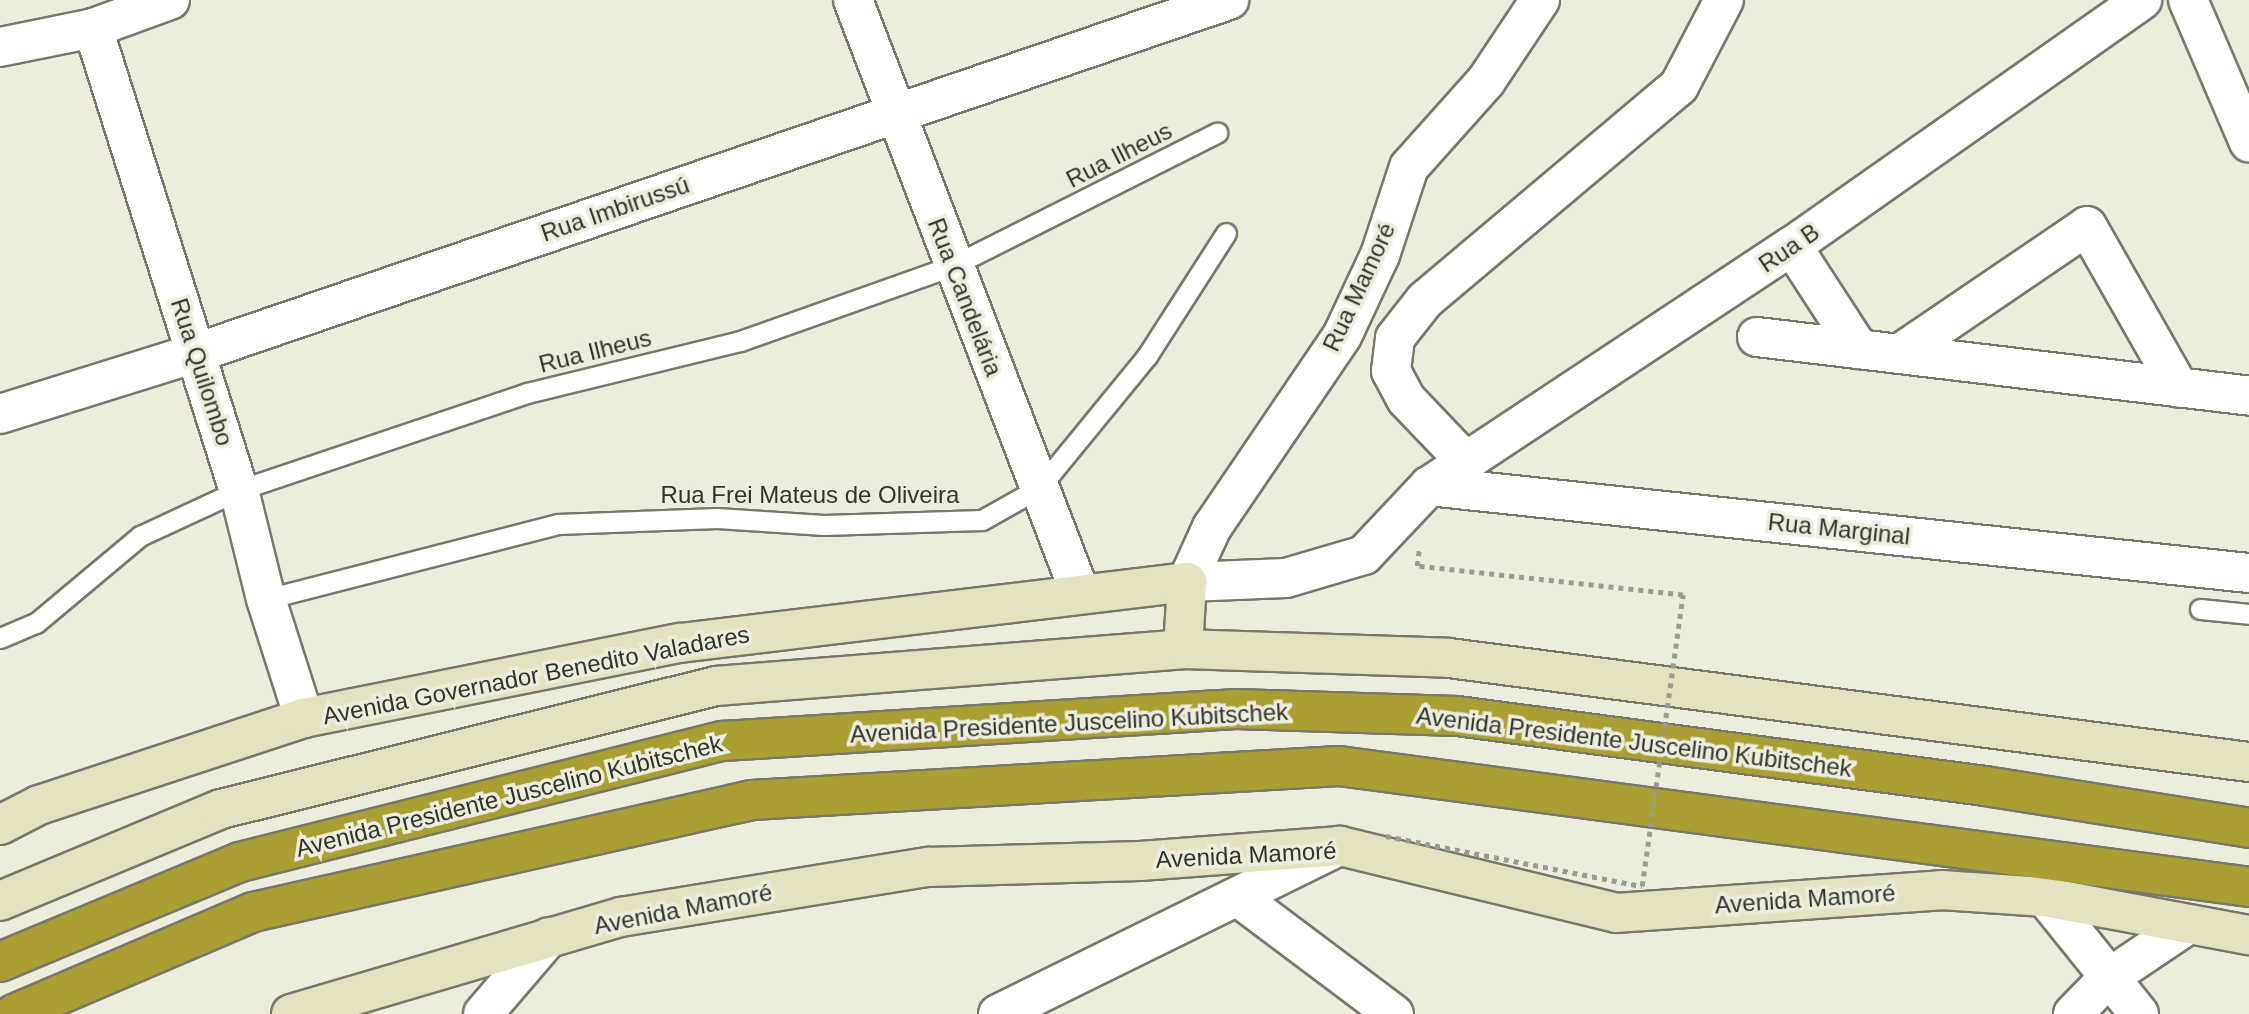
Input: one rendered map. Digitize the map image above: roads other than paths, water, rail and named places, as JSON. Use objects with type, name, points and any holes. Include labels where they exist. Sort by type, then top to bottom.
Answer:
[{"type":"highway","name":"Avenida Presidente Juscelino Kubitschek","points":[[0,961],[240,862],[723,741],[1236,709],[1457,716],[1971,784],[2249,828]]},
{"type":"highway","points":[[14,1014],[253,912],[752,800],[1339,766],[2249,887]]},
{"type":"street","points":[[0,47],[93,28],[170,0]]},
{"type":"street","name":"Rua Candelária","points":[[853,0],[952,265],[1080,593]]},
{"type":"street","name":"Rua Imbirussú","points":[[0,414],[196,353],[1229,0]]},
{"type":"street","name":"Rua Mamoré","points":[[1188,582],[1212,527],[1342,336],[1380,255],[1409,167],[1486,81],[1540,0]]},
{"type":"street","points":[[1467,463],[1406,399],[1391,370],[1395,338],[1425,300],[1679,86],[1724,0]]},
{"type":"street","name":"Rua B","points":[[1188,582],[1286,578],[1364,555],[1429,486],[1792,246],[2142,0]]},
{"type":"street","points":[[2188,0],[2249,142]]},
{"type":"street","name":"Rua Quilombo","points":[[93,28],[239,490],[266,599],[304,718]]},
{"type":"street","points":[[1899,354],[2087,226],[2179,388]]},
{"type":"street","points":[[1792,246],[1859,349]]},
{"type":"street","points":[[1757,337],[2249,396]]},
{"type":"street","name":"Rua Marginal","points":[[1429,486],[2249,573]]},
{"type":"street","points":[[1183,649],[1188,582]]},
{"type":"street","name":"Avenida Governador Benedito Valadares","points":[[0,825],[39,805],[304,718],[680,643],[1188,582]]},
{"type":"street","points":[[0,901],[221,809],[716,686],[1183,649],[1449,658],[2249,762]]},
{"type":"street","points":[[1010,1011],[1340,846]]},
{"type":"street","name":"Avenida Mamoré","points":[[291,1014],[621,917],[928,867],[1140,861],[1340,846],[1616,913],[1941,890],[2045,897],[2186,926],[2249,935]]},
{"type":"street","points":[[1238,897],[1394,1014]]},
{"type":"street","points":[[2045,897],[2107,979],[2139,1014]]},
{"type":"street","points":[[2073,1014],[2107,979],[2186,926]]},
{"type":"street","points":[[483,1014],[549,937]]},
{"type":"lane","name":"Rua Ilheus","points":[[0,638],[36,623],[140,536],[239,490],[527,393],[740,341],[952,265],[1217,133]]},
{"type":"lane","name":"Rua Frei Mateus de Oliveira","points":[[266,599],[558,524],[718,518],[824,525],[982,520],[1039,488],[1147,356],[1226,233]]},
{"type":"lane","points":[[2200,609],[2249,614]]}]
